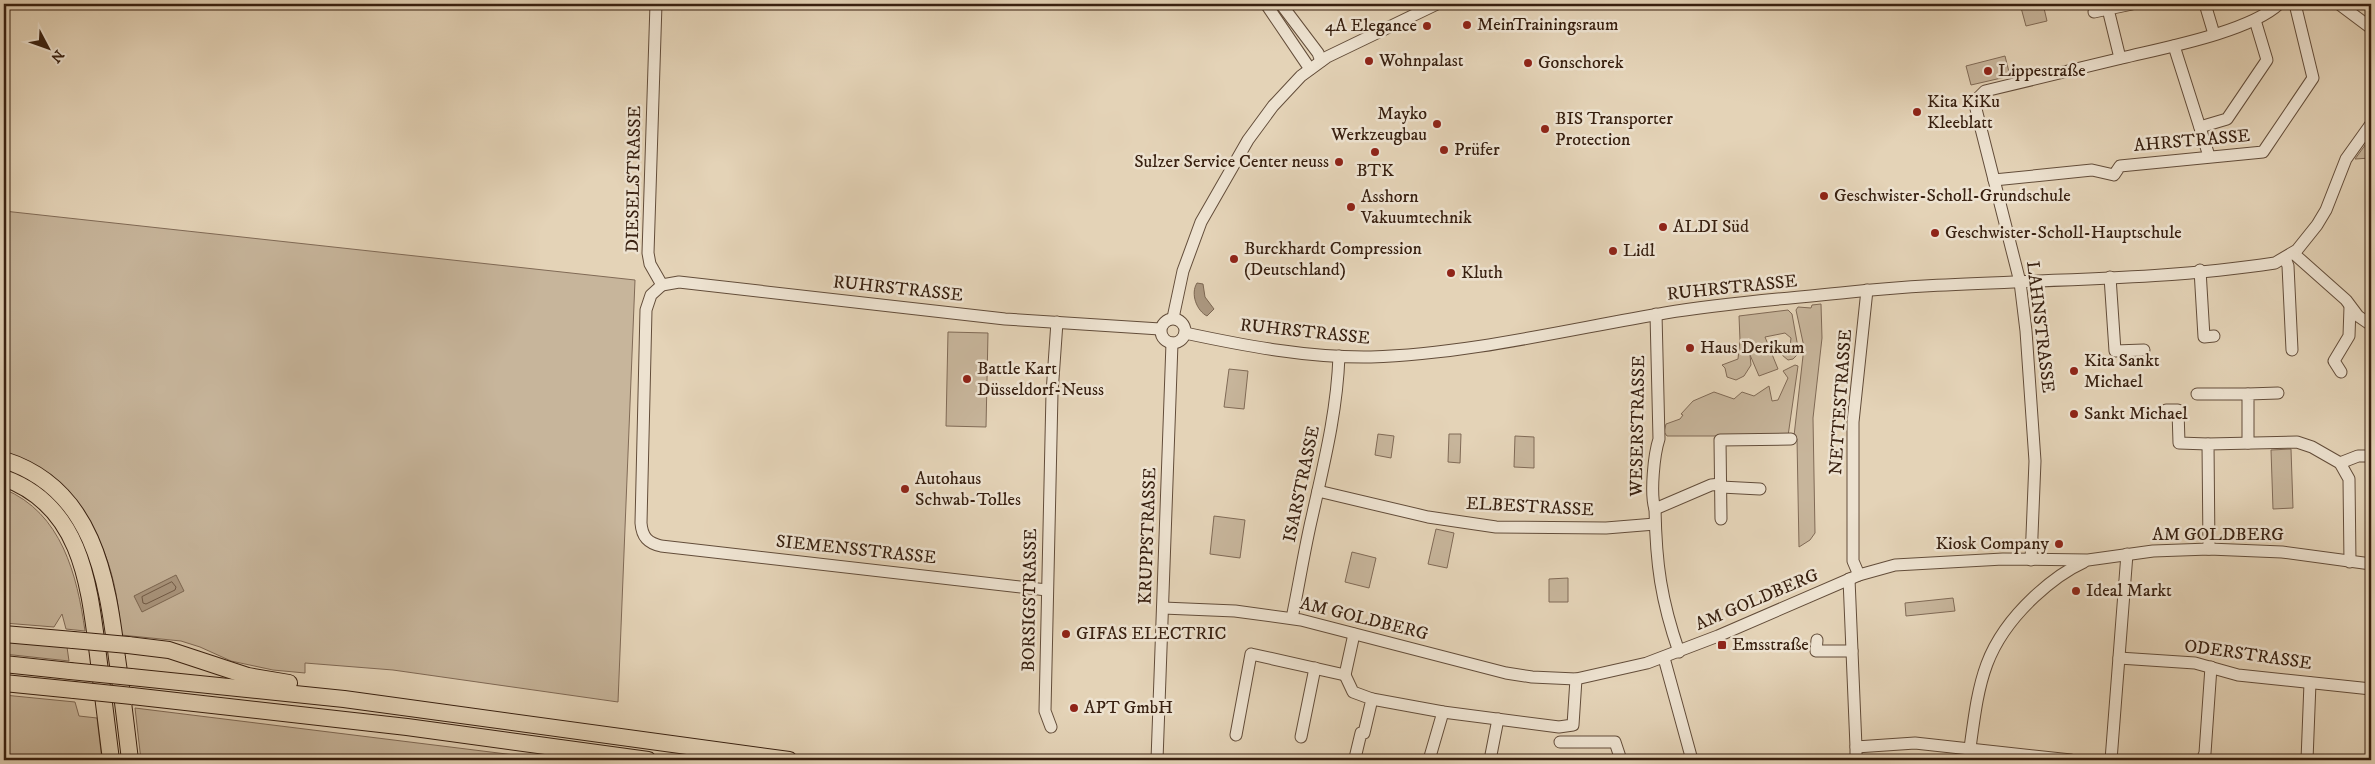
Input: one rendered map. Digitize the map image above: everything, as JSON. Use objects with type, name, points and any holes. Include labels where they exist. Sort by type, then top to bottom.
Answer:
[{"type":"highway","points":[[4,460],[28,470],[53,487],[72,507],[94,546],[108,598],[130,760]]},
{"type":"highway","points":[[4,478],[33,494],[61,522],[76,547],[89,593],[111,760]]},
{"type":"highway","points":[[4,634],[128,645],[191,656],[248,676],[301,684],[344,699]]},
{"type":"highway","points":[[4,664],[344,699],[789,760]]},
{"type":"highway","points":[[4,683],[408,727],[648,760]]},
{"type":"street","name":"DIESELSTRASSE","points":[[656,4],[648,253],[650,264],[662,285]]},
{"type":"street","points":[[1266,4],[1310,69]]},
{"type":"street","points":[[1281,4],[1294,24],[1318,53],[1321,61]]},
{"type":"street","points":[[1173,318],[1187,255],[1207,210],[1260,122],[1291,86],[1321,61],[1437,4]]},
{"type":"street","points":[[2094,12],[2132,4]]},
{"type":"street","points":[[2205,4],[2214,34]]},
{"type":"street","points":[[2108,9],[2120,58],[2174,46],[2214,34],[2255,20],[2279,4]]},
{"type":"street","name":"AHRSTRASSE","points":[[1994,180],[2092,170],[2114,175],[2120,166],[2209,156],[2250,155],[2263,152],[2312,81],[2313,75],[2295,4]]},
{"type":"street","points":[[2340,4],[2370,28]]},
{"type":"street","points":[[2200,127],[2226,119],[2267,60],[2255,20]]},
{"type":"street","points":[[1293,45],[1296,34],[1294,24]]},
{"type":"street","points":[[1293,45],[1303,46],[1321,61]]},
{"type":"street","points":[[2174,46],[2209,156]]},
{"type":"street","name":"LAHNSTRASSE","points":[[2031,560],[2036,460],[2028,346],[2020,282],[1976,110],[1976,102],[1984,91],[2120,58]]},
{"type":"street","points":[[2292,350],[2289,256],[2320,220],[2333,194],[2346,159],[2371,124]]},
{"type":"street","name":"RUHRSTRASSE","points":[[1185,332],[1247,346],[1339,356],[1396,355],[1457,349],[1656,314],[1867,290],[2110,277],[2200,270],[2264,264],[2289,256]]},
{"type":"street","points":[[2289,256],[2371,325]]},
{"type":"street","points":[[2200,270],[2204,337],[2214,336]]},
{"type":"street","points":[[2110,277],[2115,351],[2144,350]]},
{"type":"street","name":"RUHRSTRASSE","points":[[662,285],[679,282],[967,314],[1160,329]]},
{"type":"street","name":"SIEMENSSTRASSE","points":[[662,285],[651,295],[646,310],[641,523],[647,540],[661,546],[1047,590]]},
{"type":"street","name":"NETTESTRASSE","points":[[1856,760],[1852,651],[1854,577],[1852,561],[1853,422],[1867,290]]},
{"type":"street","points":[[2341,372],[2334,362],[2349,334],[2350,307]]},
{"type":"street","name":"WESERSTRASSE","points":[[1656,314],[1659,434],[1652,495],[1655,509],[1663,602],[1679,652]]},
{"type":"street","points":[[1173,318],[1184,324],[1185,332],[1181,340],[1172,343],[1162,337],[1160,329],[1164,322],[1173,318]]},
{"type":"street","name":"BORSIGSTRASSE","points":[[1051,727],[1045,711],[1052,393],[1057,322]]},
{"type":"street","name":"KRUPPSTRASSE","points":[[1158,760],[1172,343]]},
{"type":"street","name":"ISARSTRASSE","points":[[1292,618],[1331,436],[1338,391],[1339,356]]},
{"type":"street","points":[[2197,394],[2278,393]]},
{"type":"street","points":[[2248,394],[2248,444]]},
{"type":"street","points":[[2166,410],[2178,410],[2179,443],[2248,444],[2296,442],[2312,447],[2340,463],[2349,479],[2350,562]]},
{"type":"street","points":[[1721,520],[1720,440],[1790,439]]},
{"type":"street","points":[[2208,444],[2209,549]]},
{"type":"street","points":[[2340,463],[2358,456],[2371,456]]},
{"type":"street","name":"WESERSTRASSE","points":[[1655,509],[1711,485],[1760,489]]},
{"type":"street","name":"ELBESTRASSE","points":[[1318,491],[1428,517],[1496,527],[1606,528],[1655,524]]},
{"type":"street","name":"AM GOLDBERG","points":[[1163,608],[1235,611],[1292,618],[1506,673],[1576,680],[1612,673],[1664,658],[1877,568],[1906,564],[2088,560],[2153,551],[2209,549],[2282,552],[2371,564]]},
{"type":"street","points":[[2111,760],[2127,554]]},
{"type":"street","points":[[1970,748],[1977,695],[1987,662],[2001,632],[2014,616],[2053,579],[2088,560]]},
{"type":"street","points":[[1354,634],[1345,675],[1353,692],[1372,699],[1443,712],[1559,727],[1574,725],[1576,680]]},
{"type":"street","points":[[1817,640],[1816,651],[1852,651]]},
{"type":"street","points":[[1236,735],[1251,654],[1345,675]]},
{"type":"street","points":[[1664,658],[1692,760]]},
{"type":"street","name":"ODERSTRASSE","points":[[2119,658],[2195,664],[2238,675],[2371,689]]},
{"type":"street","points":[[2202,760],[2205,753],[2211,667]]},
{"type":"street","points":[[1301,737],[1314,668]]},
{"type":"street","points":[[2307,760],[2310,683]]},
{"type":"street","points":[[1355,758],[1361,733],[1364,733],[1372,699]]},
{"type":"street","points":[[1429,760],[1443,712]]},
{"type":"street","points":[[1490,760],[1498,720]]},
{"type":"street","points":[[1559,727],[1560,743],[1615,742],[1620,760]]},
{"type":"street","points":[[1856,747],[1915,743],[2071,760]]},
{"type":"shaded area","name":"Lippestraße","points":[[2020,4],[2043,4],[2047,21],[2026,26]]},
{"type":"shaded area","name":"Lippestraße","points":[[2005,56],[2010,76],[1971,85],[1966,66]]},
{"type":"shaded area","points":[[2371,137],[2371,158],[2355,159]]},
{"type":"shaded area","points":[[4,211],[635,280],[618,702],[393,670],[305,663],[305,673],[273,670],[231,661],[181,641],[121,635],[116,593],[111,573],[97,536],[87,519],[59,487],[46,476],[27,463],[4,453]]},
{"type":"shaded area","points":[[1821,304],[1822,338],[1813,418],[1815,533],[1810,540],[1799,547],[1797,439],[1794,436],[1804,347],[1796,310],[1798,307],[1811,308],[1812,305]]},
{"type":"shaded area","points":[[1788,310],[1792,314],[1799,353],[1793,359],[1788,360],[1782,355],[1784,350],[1790,347],[1791,338],[1785,333],[1765,337],[1778,369],[1759,376],[1750,355],[1751,365],[1744,376],[1736,380],[1727,377],[1725,368],[1722,365],[1738,359],[1740,340],[1739,316]]},
{"type":"shaded area","name":"Battle Kart Düsseldorf-Neuss","points":[[948,332],[988,333],[986,427],[946,426]]},
{"type":"shaded area","points":[[1795,365],[1798,366],[1788,436],[1667,436],[1664,432],[1666,424],[1680,419],[1683,415],[1681,414],[1693,401],[1714,392],[1734,399],[1742,392],[1754,396],[1769,386],[1772,401],[1778,400],[1788,378],[1783,371]]},
{"type":"shaded area","points":[[1229,369],[1248,371],[1244,409],[1224,407]]},
{"type":"shaded area","points":[[1378,434],[1394,436],[1391,458],[1375,455]]},
{"type":"shaded area","points":[[1449,434],[1461,434],[1460,463],[1448,462]]},
{"type":"shaded area","points":[[1515,436],[1534,437],[1534,468],[1514,467]]},
{"type":"shaded area","points":[[2291,449],[2293,508],[2273,509],[2271,450]]},
{"type":"shaded area","points":[[4,489],[24,500],[40,513],[53,530],[71,568],[82,610],[85,631],[66,629],[62,614],[54,627],[4,623]]},
{"type":"shaded area","points":[[1214,516],[1245,520],[1240,558],[1210,554]]},
{"type":"shaded area","points":[[1436,529],[1454,533],[1447,568],[1428,564]]},
{"type":"shaded area","points":[[1352,552],[1376,558],[1369,588],[1345,582]]},
{"type":"shaded area","points":[[1568,578],[1568,602],[1549,602],[1549,579]]},
{"type":"shaded area","points":[[1953,598],[1955,611],[1906,616],[1905,603]]},
{"type":"shaded area","points":[[4,641],[67,647],[69,661],[4,654]]},
{"type":"shaded area","points":[[4,695],[75,702],[79,716],[97,718],[102,760],[4,760]]},
{"type":"shaded area","points":[[135,708],[555,760],[141,760]]},
{"type":"water","points":[[1197,283],[1203,284],[1205,297],[1214,309],[1207,316],[1200,310],[1194,297]]},
{"type":"water","points":[[176,575],[184,591],[142,612],[134,596]]},
{"type":"place","name":"MeinTrainingsraum","points":[[1467,25]]},
{"type":"place","name":"4A Elegance","points":[[1427,26]]},
{"type":"place","name":"Wohnpalast","points":[[1369,61]]},
{"type":"place","name":"Gonschorek","points":[[1528,63]]},
{"type":"place","name":"Lippestraße","points":[[1988,71]]},
{"type":"place","name":"Kita KiKu Kleeblatt","points":[[1917,112]]},
{"type":"place","name":"Mayko Werkzeugbau","points":[[1437,124]]},
{"type":"place","name":"BIS Transporter Protection","points":[[1545,129]]},
{"type":"place","name":"Prüfer","points":[[1444,150]]},
{"type":"place","name":"BTK","points":[[1375,152]]},
{"type":"place","name":"Sulzer Service Center neuss","points":[[1339,162]]},
{"type":"place","name":"Geschwister-Scholl-Grundschule","points":[[1824,196]]},
{"type":"place","name":"Asshorn Vakuumtechnik","points":[[1351,207]]},
{"type":"place","name":"ALDI Süd","points":[[1663,227]]},
{"type":"place","name":"Geschwister-Scholl-Hauptschule","points":[[1935,233]]},
{"type":"place","name":"Lidl","points":[[1613,251]]},
{"type":"place","name":"Burckhardt Compression (Deutschland)","points":[[1234,259]]},
{"type":"place","name":"Kluth","points":[[1451,273]]},
{"type":"place","name":"Haus Derikum","points":[[1690,348]]},
{"type":"place","name":"Kita Sankt Michael","points":[[2074,371]]},
{"type":"place","name":"Battle Kart Düsseldorf-Neuss","points":[[967,379]]},
{"type":"place","name":"Sankt Michael","points":[[2074,414]]},
{"type":"place","name":"Autohaus Schwab-Tolles","points":[[905,489]]},
{"type":"place","name":"Kiosk Company","points":[[2059,544]]},
{"type":"place","name":"Ideal Markt","points":[[2076,591]]},
{"type":"place","name":"GIFAS ELECTRIC","points":[[1066,634]]},
{"type":"place","name":"Emsstraße","points":[[1722,645]]},
{"type":"place","name":"APT GmbH","points":[[1074,708]]}]
